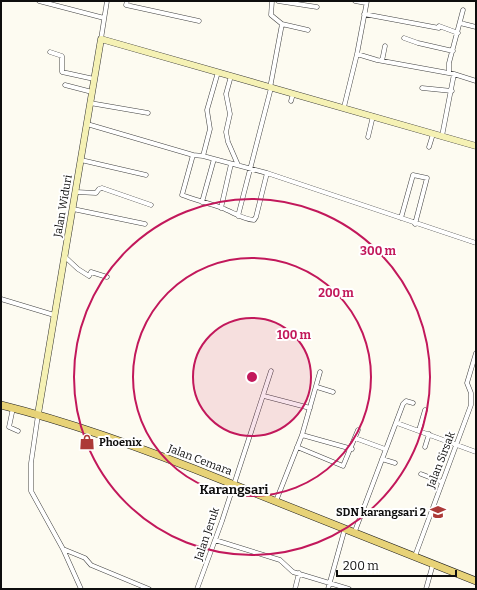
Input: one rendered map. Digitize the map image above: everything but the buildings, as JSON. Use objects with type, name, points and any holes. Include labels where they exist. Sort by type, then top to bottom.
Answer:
[{"type":"main road","points":[[101,39],[270,88],[344,107],[476,146]]},
{"type":"main road","name":"Jalan Widuri","points":[[38,414],[101,39]]},
{"type":"main road","name":"Jalan Cemara","points":[[1,405],[38,414],[98,433],[355,531],[476,582]]},
{"type":"street","points":[[39,1],[104,18]]},
{"type":"street","name":"Jalan Widuri","points":[[101,39],[107,1]]},
{"type":"street","points":[[127,1],[126,5],[199,21]]},
{"type":"street","points":[[272,1],[271,16],[282,24],[308,30]]},
{"type":"street","points":[[278,1],[317,7]]},
{"type":"street","points":[[344,107],[357,54],[366,2],[355,1]]},
{"type":"street","points":[[448,72],[463,10]]},
{"type":"street","points":[[364,14],[439,28],[439,26],[458,33]]},
{"type":"street","points":[[460,23],[476,27]]},
{"type":"street","points":[[238,216],[270,88],[282,24]]},
{"type":"street","points":[[404,38],[452,51]]},
{"type":"street","points":[[382,61],[385,46]]},
{"type":"street","points":[[50,52],[62,56],[62,72],[94,79]]},
{"type":"street","points":[[357,54],[382,61],[448,72],[476,81]]},
{"type":"street","points":[[203,156],[210,126],[208,110],[218,72]]},
{"type":"street","points":[[442,136],[452,91],[454,74]]},
{"type":"street","points":[[231,76],[226,94],[230,114],[226,132],[228,142],[238,166]]},
{"type":"street","points":[[65,86],[92,92]]},
{"type":"street","points":[[422,88],[452,91]]},
{"type":"street","points":[[290,101],[293,94]]},
{"type":"street","points":[[90,103],[148,113]]},
{"type":"street","points":[[368,137],[373,116]]},
{"type":"street","points":[[87,124],[143,142],[267,173],[415,224],[476,243]]},
{"type":"street","points":[[429,147],[433,134]]},
{"type":"street","points":[[193,154],[182,195],[221,208],[238,216],[255,219],[267,173]]},
{"type":"street","points":[[202,202],[214,159]]},
{"type":"street","points":[[81,160],[146,175]]},
{"type":"street","points":[[221,208],[231,164]]},
{"type":"street","points":[[401,218],[413,175],[427,178],[415,224]]},
{"type":"street","points":[[76,192],[96,193],[102,188],[151,204]]},
{"type":"street","points":[[73,209],[145,224]]},
{"type":"street","points":[[64,256],[78,269],[89,276],[92,272],[107,277]]},
{"type":"street","points":[[1,299],[54,315]]},
{"type":"street","name":"Jalan Sirsak","points":[[415,556],[467,416],[472,397],[467,383],[476,353]]},
{"type":"street","name":"Jalan Jeruk","points":[[197,589],[264,396],[271,371]]},
{"type":"street","points":[[276,501],[302,435],[317,387],[320,372]]},
{"type":"street","points":[[317,387],[332,392]]},
{"type":"street","points":[[264,396],[310,408]]},
{"type":"street","points":[[355,531],[404,402],[413,403]]},
{"type":"street","points":[[13,408],[9,426],[10,428],[18,431]]},
{"type":"street","points":[[419,430],[424,410]]},
{"type":"street","points":[[38,414],[31,463],[31,491],[63,549],[81,589]]},
{"type":"street","points":[[396,423],[419,430],[476,452]]},
{"type":"street","points":[[297,447],[342,466],[345,465],[358,430]]},
{"type":"street","points":[[425,447],[429,434]]},
{"type":"street","points":[[302,435],[352,449]]},
{"type":"street","points":[[355,438],[386,449]]},
{"type":"street","points":[[382,459],[395,463]]},
{"type":"street","points":[[421,474],[442,482]]},
{"type":"street","points":[[328,589],[345,528]]},
{"type":"street","points":[[215,540],[280,560],[292,571],[349,589]]},
{"type":"street","points":[[63,549],[85,558],[91,565],[149,589]]},
{"type":"street","points":[[426,589],[433,564]]},
{"type":"street","points":[[295,589],[299,573]]},
{"type":"place","name":"Phoenix","points":[[87,442]]},
{"type":"place","name":"SDN karangsari 2","points":[[438,512]]},
{"type":"district","name":"Karangsari","points":[[234,489]]}]
